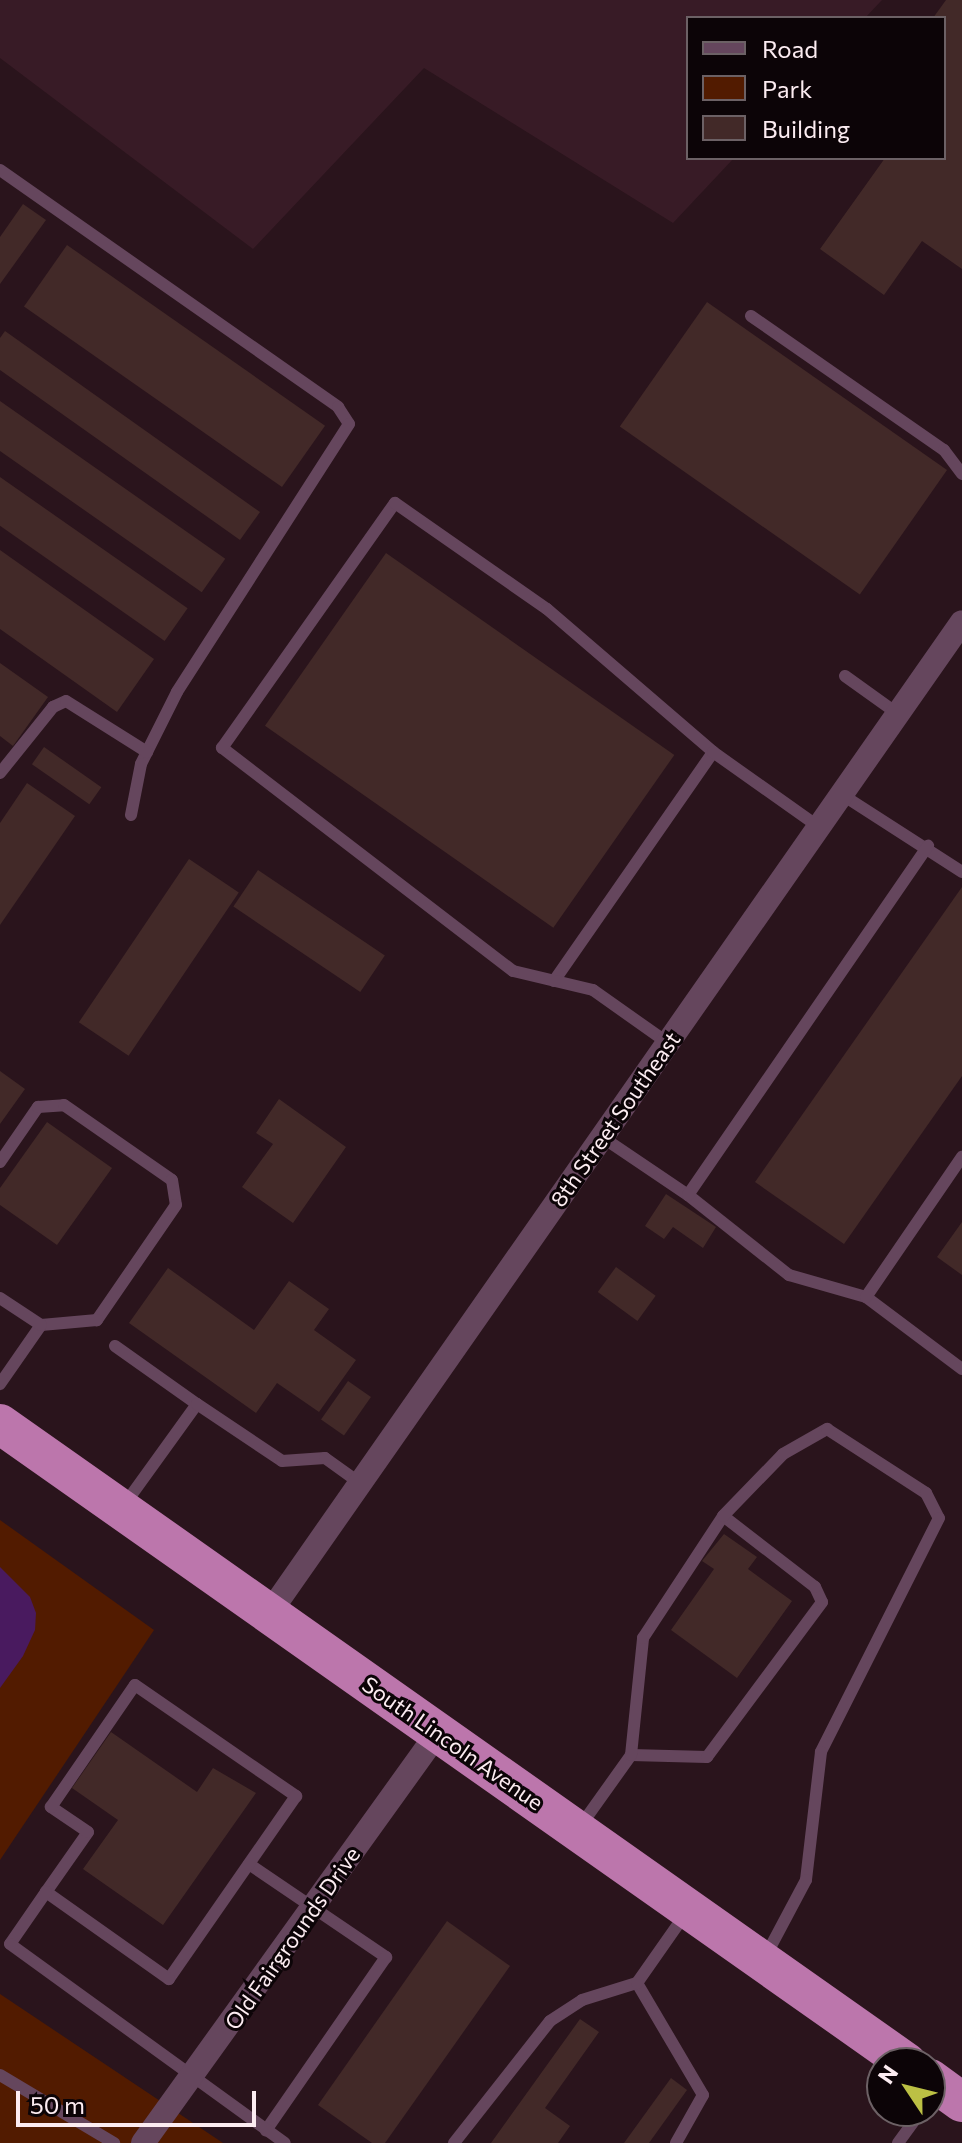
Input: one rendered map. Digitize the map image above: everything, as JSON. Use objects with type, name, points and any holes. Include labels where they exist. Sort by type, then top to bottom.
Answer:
[{"type":"highway","name":"South Lincoln Avenue","points":[[0,1424],[884,2047]]},
{"type":"street","name":"8th Street Southeast","points":[[268,1615],[962,622]]},
{"type":"street","name":"Old Fairgrounds Drive","points":[[143,2143],[439,1731]]},
{"type":"lane","points":[[0,170],[338,407],[349,424],[177,692],[147,752],[131,815]]},
{"type":"lane","points":[[751,316],[944,450],[962,474]]},
{"type":"lane","points":[[668,1043],[593,990],[513,971],[222,748],[395,503],[547,609],[713,752],[819,827]]},
{"type":"lane","points":[[845,676],[898,714]]},
{"type":"lane","points":[[0,773],[53,707],[66,701],[147,752]]},
{"type":"lane","points":[[554,981],[713,752]]},
{"type":"lane","points":[[841,794],[928,846],[962,872]]},
{"type":"lane","points":[[688,1195],[928,846]]},
{"type":"lane","points":[[0,1162],[38,1107],[64,1105],[172,1180],[176,1205],[97,1320],[41,1325],[0,1298]]},
{"type":"lane","points":[[602,1137],[688,1195],[789,1275],[866,1297],[962,1369]]},
{"type":"lane","points":[[866,1297],[962,1157]]},
{"type":"lane","points":[[0,1384],[41,1325]]},
{"type":"lane","points":[[115,1346],[282,1461],[325,1458],[361,1484]]},
{"type":"lane","points":[[120,1510],[197,1404]]},
{"type":"lane","points":[[577,1831],[631,1755],[643,1638],[723,1516],[783,1454],[827,1429],[926,1493],[939,1518],[821,1752],[806,1880],[762,1963]]},
{"type":"lane","points":[[631,1755],[707,1757],[822,1602],[815,1587],[723,1516]]},
{"type":"lane","points":[[46,1892],[169,1979],[296,1796],[135,1685],[51,1807],[88,1832],[46,1892],[10,1944],[285,2143]]},
{"type":"lane","points":[[249,1864],[386,1957],[266,2130]]},
{"type":"lane","points":[[454,2143],[550,2021],[582,2000],[637,1983],[688,1911]]},
{"type":"lane","points":[[637,1983],[703,2095],[676,2143]]},
{"type":"lane","points":[[0,2075],[114,2143]]},
{"type":"lane","points":[[898,2143],[911,2127]]},
{"type":"shaded area","points":[[0,0],[882,0],[867,16],[686,16],[686,160],[732,160],[673,223],[424,68],[253,249],[0,58]]},
{"type":"shaded area","points":[[0,1567],[30,1597],[36,1613],[35,1630],[23,1656],[0,1688]]},
{"type":"green space","points":[[0,1520],[154,1630],[0,1860]]},
{"type":"green space","points":[[0,1994],[223,2143],[0,2143]]},
{"type":"building","points":[[946,0],[962,0],[962,269],[922,241],[884,295],[820,249],[884,160],[946,160],[946,16],[934,16]]},
{"type":"building","points":[[23,204],[46,220],[0,284],[0,237]]},
{"type":"building","points":[[67,245],[325,426],[282,487],[24,306]]},
{"type":"building","points":[[707,302],[947,470],[860,595],[620,427]]},
{"type":"building","points":[[5,331],[260,512],[240,540],[0,370],[0,338]]},
{"type":"building","points":[[0,401],[225,559],[202,592],[0,451]]},
{"type":"building","points":[[0,477],[188,608],[165,641],[0,526]]},
{"type":"building","points":[[0,550],[154,659],[117,712],[0,629]]},
{"type":"building","points":[[386,553],[674,755],[553,928],[265,726]]},
{"type":"building","points":[[0,663],[48,697],[13,746],[0,736]]},
{"type":"building","points":[[44,747],[101,787],[89,804],[32,764]]},
{"type":"building","points":[[27,783],[75,816],[0,925],[0,823]]},
{"type":"building","points":[[189,859],[239,893],[129,1056],[79,1022]]},
{"type":"building","points":[[258,870],[385,956],[360,992],[233,906]]},
{"type":"building","points":[[962,887],[962,1076],[844,1244],[755,1182]]},
{"type":"building","points":[[0,1071],[25,1089],[0,1124]]},
{"type":"building","points":[[279,1099],[346,1147],[293,1223],[242,1187],[273,1144],[256,1133]]},
{"type":"building","points":[[47,1122],[112,1168],[57,1245],[0,1205],[0,1188]]},
{"type":"building","points":[[666,1194],[716,1227],[703,1248],[673,1227],[664,1239],[645,1226]]},
{"type":"building","points":[[962,1222],[962,1275],[937,1257]]},
{"type":"building","points":[[616,1267],[656,1296],[637,1321],[598,1292]]},
{"type":"building","points":[[168,1268],[254,1330],[289,1281],[329,1309],[314,1330],[356,1360],[319,1412],[277,1383],[256,1413],[129,1323]]},
{"type":"building","points":[[348,1381],[371,1397],[344,1436],[321,1420]]},
{"type":"building","points":[[724,1534],[757,1557],[748,1569],[792,1601],[737,1678],[671,1630],[714,1569],[702,1561]]},
{"type":"building","points":[[111,1732],[197,1792],[213,1768],[256,1793],[163,1925],[83,1869],[118,1820],[72,1788]]},
{"type":"building","points":[[447,1921],[510,1966],[385,2143],[372,2143],[318,2105]]},
{"type":"building","points":[[580,2019],[599,2032],[545,2108],[570,2126],[558,2143],[491,2143]]},
{"type":"building","points":[[671,2078],[687,2090],[649,2143],[624,2143]]}]
